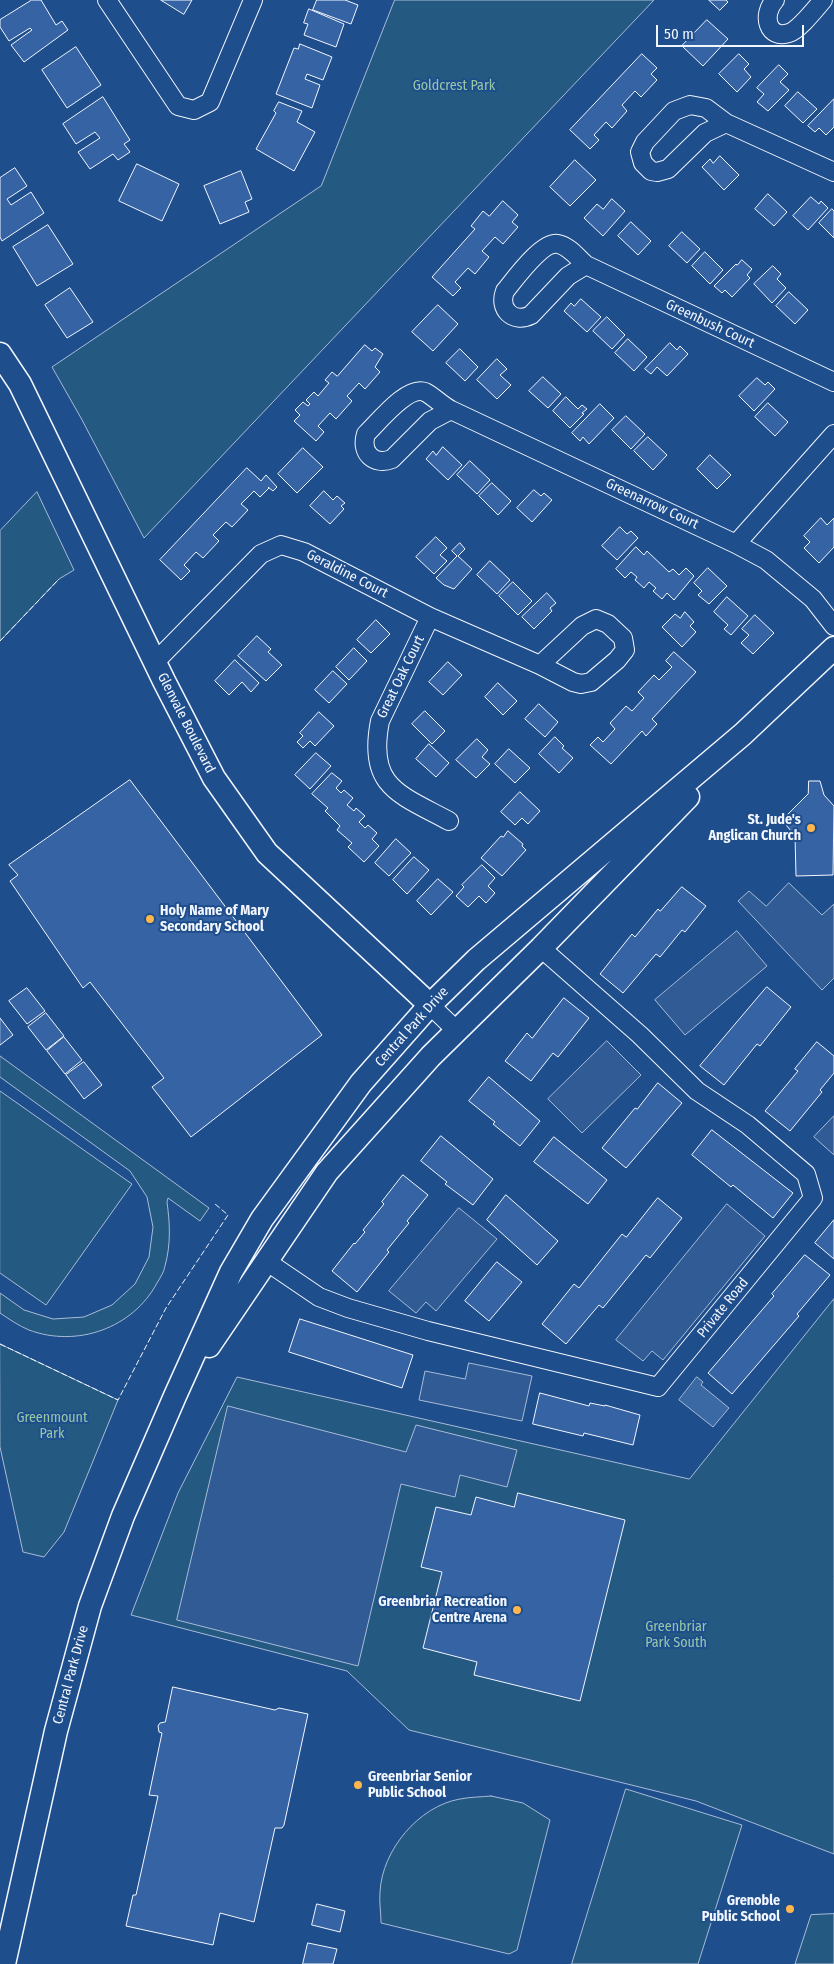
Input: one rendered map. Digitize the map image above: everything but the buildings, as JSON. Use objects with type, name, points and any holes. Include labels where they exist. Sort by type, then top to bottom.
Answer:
[{"type":"street","points":[[108,0],[178,106],[194,110],[210,102],[253,0]]},
{"type":"street","points":[[775,0],[768,10],[767,21],[773,30],[784,34],[794,30],[823,0]]},
{"type":"street","points":[[726,123],[705,133],[668,170],[657,172],[647,168],[643,163],[640,152],[645,142],[674,111],[682,107],[698,105],[706,108],[726,123],[834,172]]},
{"type":"street","name":"Greenbush Court","points":[[586,266],[568,276],[531,315],[525,318],[513,317],[504,309],[502,303],[505,291],[538,253],[548,245],[559,244],[564,246],[586,266],[834,382]]},
{"type":"street","name":"Glenvale Boulevard","points":[[0,354],[20,384],[156,661],[164,681],[214,778],[266,853],[456,1030]]},
{"type":"street","name":"Greenarrow Court","points":[[451,410],[430,421],[392,459],[380,462],[374,460],[366,452],[364,440],[366,434],[404,396],[410,393],[425,392],[451,410],[736,544],[766,560],[813,599],[834,626]]},
{"type":"street","points":[[736,544],[834,434]]},
{"type":"street","name":"Geraldine Court","points":[[156,661],[261,554],[280,545],[304,552],[430,617],[540,665],[573,682],[581,684],[592,682],[617,660],[625,650],[623,638],[608,624],[596,619],[582,626],[540,665]]},
{"type":"street","name":"Great Oak Court","points":[[430,617],[380,721],[376,740],[378,762],[385,780],[397,794],[449,821]]},
{"type":"street","name":"Central Park Drive","points":[[4,1964],[56,1731],[90,1606],[122,1516],[174,1396],[231,1272],[262,1219],[361,1083],[430,1005],[476,960],[743,734],[834,648]]},
{"type":"street","name":"Central Park Drive","points":[[174,1396],[327,1172],[421,1066],[541,948],[704,781],[743,734]]},
{"type":"street","name":"Private Road","points":[[266,1261],[319,1297],[348,1308],[428,1332],[658,1387],[813,1198],[806,1174],[748,1125],[696,1091],[640,1035],[541,948]]},
{"type":"green space","name":"Goldcrest Park","points":[[395,0],[654,0],[144,538],[52,367],[321,186]]},
{"type":"green space","points":[[37,492],[74,570],[59,579],[0,641],[0,531]]},
{"type":"green space","points":[[0,1056],[209,1208],[200,1221],[168,1198],[169,1242],[162,1275],[147,1299],[134,1312],[102,1330],[66,1337],[47,1335],[29,1330],[0,1313],[0,1293],[24,1310],[53,1319],[84,1317],[112,1305],[135,1284],[149,1257],[153,1227],[147,1197],[130,1171],[0,1077]]},
{"type":"green space","points":[[0,1091],[132,1184],[46,1305],[0,1273]]},
{"type":"green space","name":"Greenbriar Park South","points":[[834,1299],[834,1854],[696,1801],[409,1730],[347,1671],[131,1615],[178,1493],[237,1377],[689,1479]]},
{"type":"green space","name":"Greenmount Park","points":[[0,1344],[118,1400],[64,1532],[44,1557],[23,1552],[0,1447]]},
{"type":"green space","points":[[626,1789],[742,1825],[698,1964],[572,1964]]},
{"type":"green space","points":[[491,1796],[523,1803],[550,1820],[517,1950],[509,1954],[381,1923],[380,1896],[382,1876],[395,1846],[405,1832],[417,1820],[445,1803],[464,1798]]},
{"type":"green space","points":[[834,1914],[834,1964],[795,1964],[811,1915]]},
{"type":"shaded area","points":[[789,883],[822,915],[834,904],[834,978],[822,990],[738,901],[749,891],[766,906]]},
{"type":"shaded area","points":[[737,931],[767,966],[685,1035],[655,1000]]},
{"type":"shaded area","points":[[607,1041],[641,1075],[582,1133],[548,1099]]},
{"type":"shaded area","points":[[834,1116],[834,1155],[814,1137]]},
{"type":"shaded area","points":[[727,1204],[765,1236],[663,1360],[652,1351],[643,1361],[616,1340]]},
{"type":"shaded area","points":[[459,1208],[497,1239],[436,1311],[426,1302],[416,1313],[389,1291]]},
{"type":"shaded area","points":[[469,1363],[532,1376],[522,1421],[419,1400],[425,1371],[465,1379]]},
{"type":"shaded area","points":[[697,1377],[703,1382],[701,1385],[729,1408],[713,1427],[679,1400]]},
{"type":"shaded area","points":[[228,1406],[406,1452],[416,1425],[517,1450],[507,1487],[460,1475],[455,1497],[401,1484],[358,1666],[177,1620]]},
{"type":"fence","points":[[0,641],[59,579]]},
{"type":"fence","points":[[0,1344],[118,1400],[166,1308],[228,1215],[215,1204]]},
{"type":"place","name":"St. Jude's Anglican Church","points":[[811,828]]},
{"type":"place","name":"Holy Name of Mary Secondary School","points":[[150,919]]},
{"type":"place","name":"Greenbriar Recreation Centre Arena","points":[[517,1610]]},
{"type":"place","name":"Greenbriar Senior Public School","points":[[358,1785]]},
{"type":"place","name":"Grenoble Public School","points":[[790,1909]]}]
